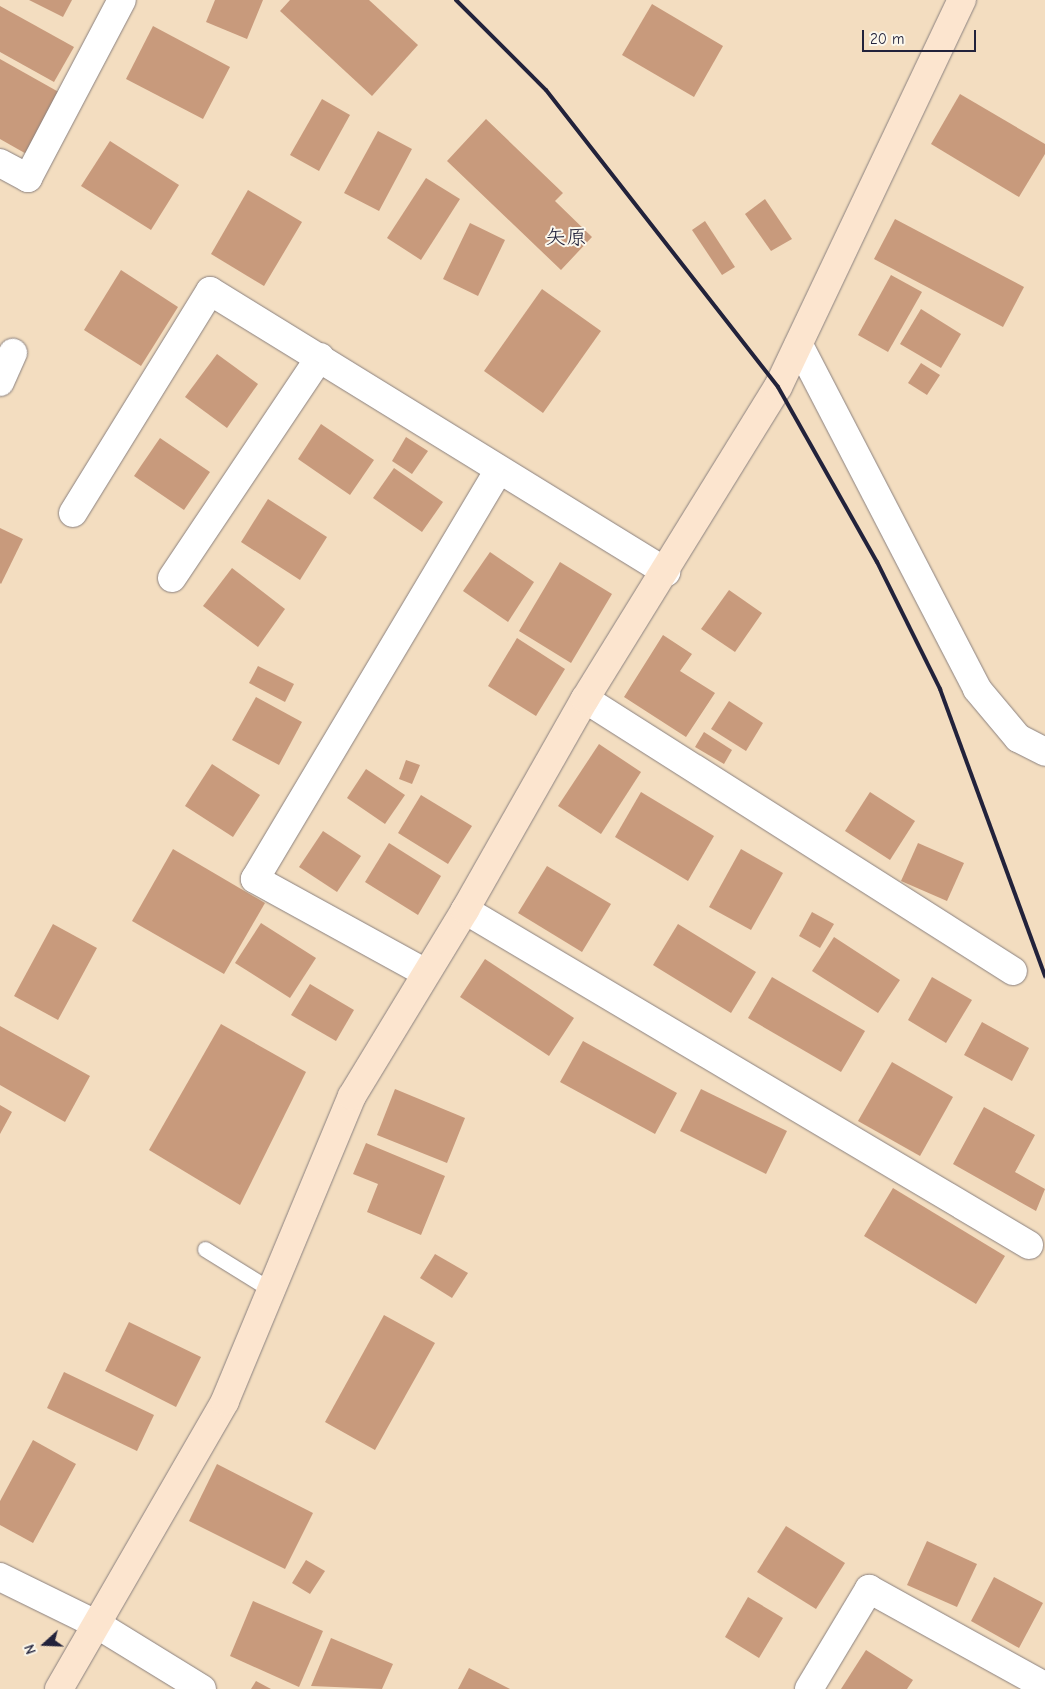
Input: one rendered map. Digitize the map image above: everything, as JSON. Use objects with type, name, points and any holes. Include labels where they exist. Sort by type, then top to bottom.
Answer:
[{"type":"street","points":[[0,163],[28,178],[122,0]]},
{"type":"street","points":[[59,1689],[98,1625],[225,1401],[352,1096],[424,972],[465,910],[585,699],[739,455],[799,345],[962,0]]},
{"type":"street","points":[[73,513],[210,291],[320,357],[499,470],[666,572]]},
{"type":"street","points":[[799,345],[977,689],[1018,738],[1045,752]]},
{"type":"street","points":[[0,382],[13,354]]},
{"type":"street","points":[[172,578],[320,357]]},
{"type":"street","points":[[424,972],[255,879],[499,470]]},
{"type":"street","points":[[585,699],[1013,971]]},
{"type":"street","points":[[465,910],[1029,1245]]},
{"type":"street","points":[[0,1577],[98,1625],[202,1689]]},
{"type":"street","points":[[809,1689],[869,1589],[1045,1686]]},
{"type":"lane","points":[[205,1249],[271,1290]]},
{"type":"building","points":[[29,0],[72,0],[63,17]]},
{"type":"building","points":[[215,0],[263,0],[247,39],[206,22]]},
{"type":"building","points":[[290,0],[369,0],[418,45],[372,96],[280,11]]},
{"type":"building","points":[[652,4],[723,46],[694,97],[622,55]]},
{"type":"building","points":[[0,6],[74,47],[54,82],[0,52]]},
{"type":"building","points":[[153,26],[230,67],[203,119],[126,79]]},
{"type":"building","points":[[0,59],[64,95],[30,156],[0,139]]},
{"type":"building","points":[[960,94],[1045,144],[1045,154],[1019,197],[931,144]]},
{"type":"building","points":[[322,99],[350,115],[319,171],[290,155]]},
{"type":"building","points":[[486,119],[563,193],[555,201],[592,237],[561,270],[447,161]]},
{"type":"building","points":[[378,131],[412,149],[379,211],[344,193]]},
{"type":"building","points":[[110,141],[179,185],[151,230],[81,186]]},
{"type":"building","points":[[426,178],[460,199],[421,260],[387,238]]},
{"type":"building","points":[[248,190],[302,222],[264,286],[211,254]]},
{"type":"building","points":[[765,199],[792,239],[771,251],[745,214]]},
{"type":"building","points":[[895,219],[1024,287],[1003,327],[874,259]]},
{"type":"building","points":[[705,221],[735,267],[722,275],[692,230]]},
{"type":"building","points":[[470,223],[505,240],[478,296],[443,279]]},
{"type":"building","points":[[121,270],[178,307],[141,366],[84,330]]},
{"type":"building","points":[[891,275],[922,292],[888,352],[858,335]]},
{"type":"building","points":[[542,289],[601,331],[543,413],[484,371]]},
{"type":"building","points":[[921,309],[961,334],[941,368],[900,344]]},
{"type":"building","points":[[217,354],[258,384],[227,428],[185,397]]},
{"type":"building","points":[[921,363],[940,375],[927,395],[908,383]]},
{"type":"building","points":[[321,424],[374,460],[350,495],[298,459]]},
{"type":"building","points":[[406,437],[428,451],[412,474],[392,461]]},
{"type":"building","points":[[160,438],[210,472],[184,510],[134,476]]},
{"type":"building","points":[[394,468],[443,502],[422,532],[373,498]]},
{"type":"building","points":[[268,499],[327,537],[300,580],[241,542]]},
{"type":"building","points":[[0,528],[23,539],[1,584],[0,583]]},
{"type":"building","points":[[490,552],[534,582],[508,622],[463,591]]},
{"type":"building","points":[[560,562],[612,594],[571,663],[519,631]]},
{"type":"building","points":[[232,568],[285,609],[258,647],[203,606]]},
{"type":"building","points":[[729,590],[762,613],[735,652],[701,629]]},
{"type":"building","points":[[663,635],[692,654],[680,671],[715,693],[686,737],[624,697]]},
{"type":"building","points":[[517,638],[565,669],[536,716],[488,686]]},
{"type":"building","points":[[258,666],[294,684],[285,702],[249,683]]},
{"type":"building","points":[[256,697],[302,722],[279,765],[232,740]]},
{"type":"building","points":[[729,701],[763,723],[746,751],[711,729]]},
{"type":"building","points":[[704,732],[732,750],[724,764],[695,747]]},
{"type":"building","points":[[599,744],[641,772],[601,834],[558,806]]},
{"type":"building","points":[[406,760],[420,765],[412,784],[399,779]]},
{"type":"building","points":[[212,764],[260,795],[233,837],[185,806]]},
{"type":"building","points":[[366,769],[405,795],[385,824],[347,798]]},
{"type":"building","points":[[641,792],[714,836],[688,881],[615,837]]},
{"type":"building","points":[[870,792],[915,821],[890,860],[845,831]]},
{"type":"building","points":[[421,795],[472,826],[448,864],[398,833]]},
{"type":"building","points":[[323,831],[361,856],[337,892],[299,867]]},
{"type":"building","points":[[389,843],[441,876],[418,915],[365,882]]},
{"type":"building","points":[[918,843],[964,863],[947,901],[901,881]]},
{"type":"building","points":[[173,849],[265,903],[224,974],[132,921]]},
{"type":"building","points":[[741,849],[783,873],[751,930],[709,907]]},
{"type":"building","points":[[547,866],[611,904],[582,952],[518,913]]},
{"type":"building","points":[[812,912],[834,924],[820,948],[799,936]]},
{"type":"building","points":[[261,923],[316,958],[290,998],[235,963]]},
{"type":"building","points":[[53,924],[97,948],[58,1020],[14,996]]},
{"type":"building","points":[[678,924],[756,972],[731,1013],[653,965]]},
{"type":"building","points":[[834,937],[900,980],[878,1013],[812,971]]},
{"type":"building","points":[[485,959],[574,1018],[549,1056],[460,997]]},
{"type":"building","points":[[772,977],[865,1031],[841,1072],[748,1018]]},
{"type":"building","points":[[932,977],[972,1000],[946,1043],[908,1020]]},
{"type":"building","points":[[310,984],[354,1010],[336,1041],[291,1015]]},
{"type":"building","points":[[982,1022],[1029,1048],[1012,1081],[964,1055]]},
{"type":"building","points":[[221,1024],[306,1072],[240,1205],[149,1150]]},
{"type":"building","points":[[0,1026],[90,1076],[65,1122],[0,1085]]},
{"type":"building","points":[[583,1041],[677,1093],[655,1134],[560,1082]]},
{"type":"building","points":[[892,1062],[953,1097],[920,1156],[858,1121]]},
{"type":"building","points":[[395,1089],[465,1118],[447,1163],[377,1135]]},
{"type":"building","points":[[701,1089],[787,1131],[766,1174],[680,1131]]},
{"type":"building","points":[[0,1105],[12,1112],[0,1134]]},
{"type":"building","points":[[984,1107],[1035,1135],[1015,1172],[1045,1189],[1036,1211],[953,1164]]},
{"type":"building","points":[[366,1143],[445,1176],[421,1235],[367,1212],[378,1184],[353,1174]]},
{"type":"building","points":[[893,1188],[1005,1256],[976,1304],[864,1236]]},
{"type":"building","points":[[435,1254],[468,1273],[452,1298],[420,1278]]},
{"type":"building","points":[[384,1315],[435,1343],[375,1450],[325,1422]]},
{"type":"building","points":[[129,1322],[201,1357],[176,1407],[105,1371]]},
{"type":"building","points":[[64,1372],[154,1415],[137,1451],[47,1408]]},
{"type":"building","points":[[33,1440],[76,1464],[33,1543],[0,1525],[0,1501]]},
{"type":"building","points":[[217,1464],[313,1513],[285,1569],[189,1521]]},
{"type":"building","points":[[786,1526],[845,1563],[816,1609],[757,1572]]},
{"type":"building","points":[[927,1541],[977,1564],[957,1607],[907,1585]]},
{"type":"building","points":[[306,1560],[325,1571],[310,1594],[292,1583]]},
{"type":"building","points":[[994,1577],[1043,1603],[1019,1648],[971,1621]]},
{"type":"building","points":[[748,1597],[783,1618],[759,1658],[725,1637]]},
{"type":"building","points":[[253,1601],[323,1631],[299,1687],[230,1656]]},
{"type":"building","points":[[331,1638],[393,1664],[382,1689],[311,1686]]},
{"type":"building","points":[[866,1650],[913,1680],[907,1689],[841,1689]]},
{"type":"building","points":[[469,1668],[510,1689],[458,1689]]},
{"type":"building","points":[[256,1681],[271,1689],[251,1689]]},
{"type":"railway","points":[[456,0],[546,90],[778,387],[877,562],[940,689],[1045,976]]},
{"type":"district","name":"矢原","points":[[566,237]]}]
